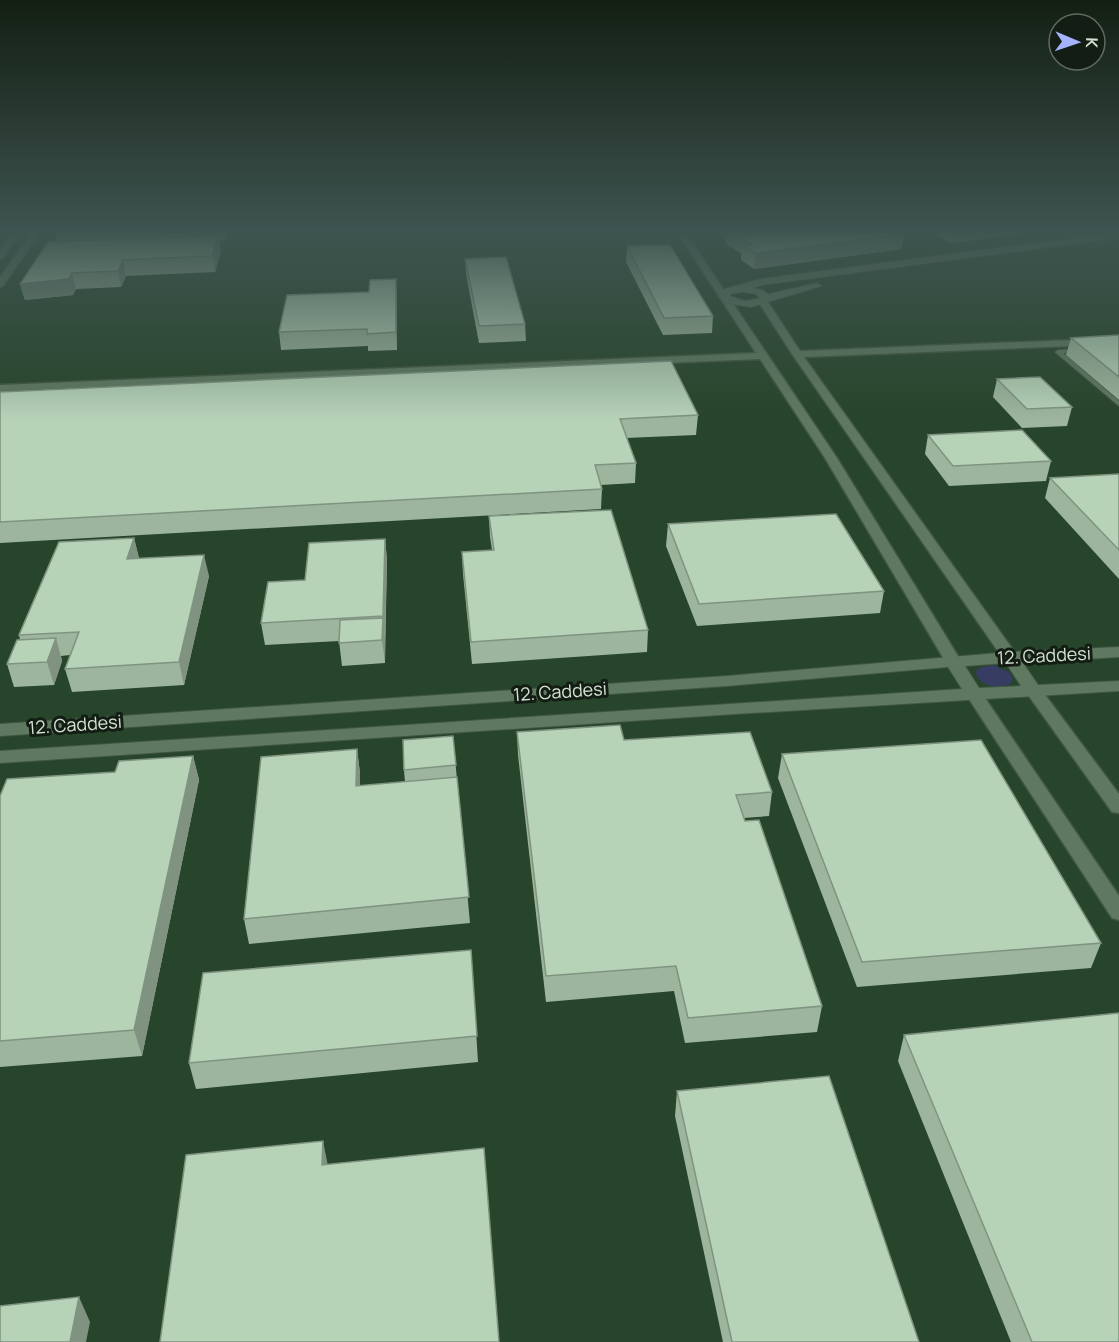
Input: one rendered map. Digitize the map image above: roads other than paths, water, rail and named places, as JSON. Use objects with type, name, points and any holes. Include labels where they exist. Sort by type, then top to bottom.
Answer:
[{"type":"street","points":[[729,295],[764,356],[831,458],[975,696],[1119,912]]},
{"type":"street","points":[[761,295],[797,354],[1034,692],[1119,807]]},
{"type":"street","points":[[765,299],[782,295]]},
{"type":"street","points":[[797,354],[1119,340]]},
{"type":"street","points":[[0,388],[764,356]]},
{"type":"street","name":"12. Caddesi","points":[[0,730],[727,681],[1010,657],[1119,652]]},
{"type":"street","name":"12. Caddesi","points":[[0,757],[747,707],[975,696],[1119,686]]},
{"type":"lane","points":[[1072,343],[1083,351],[1059,352],[1119,404]]}]
